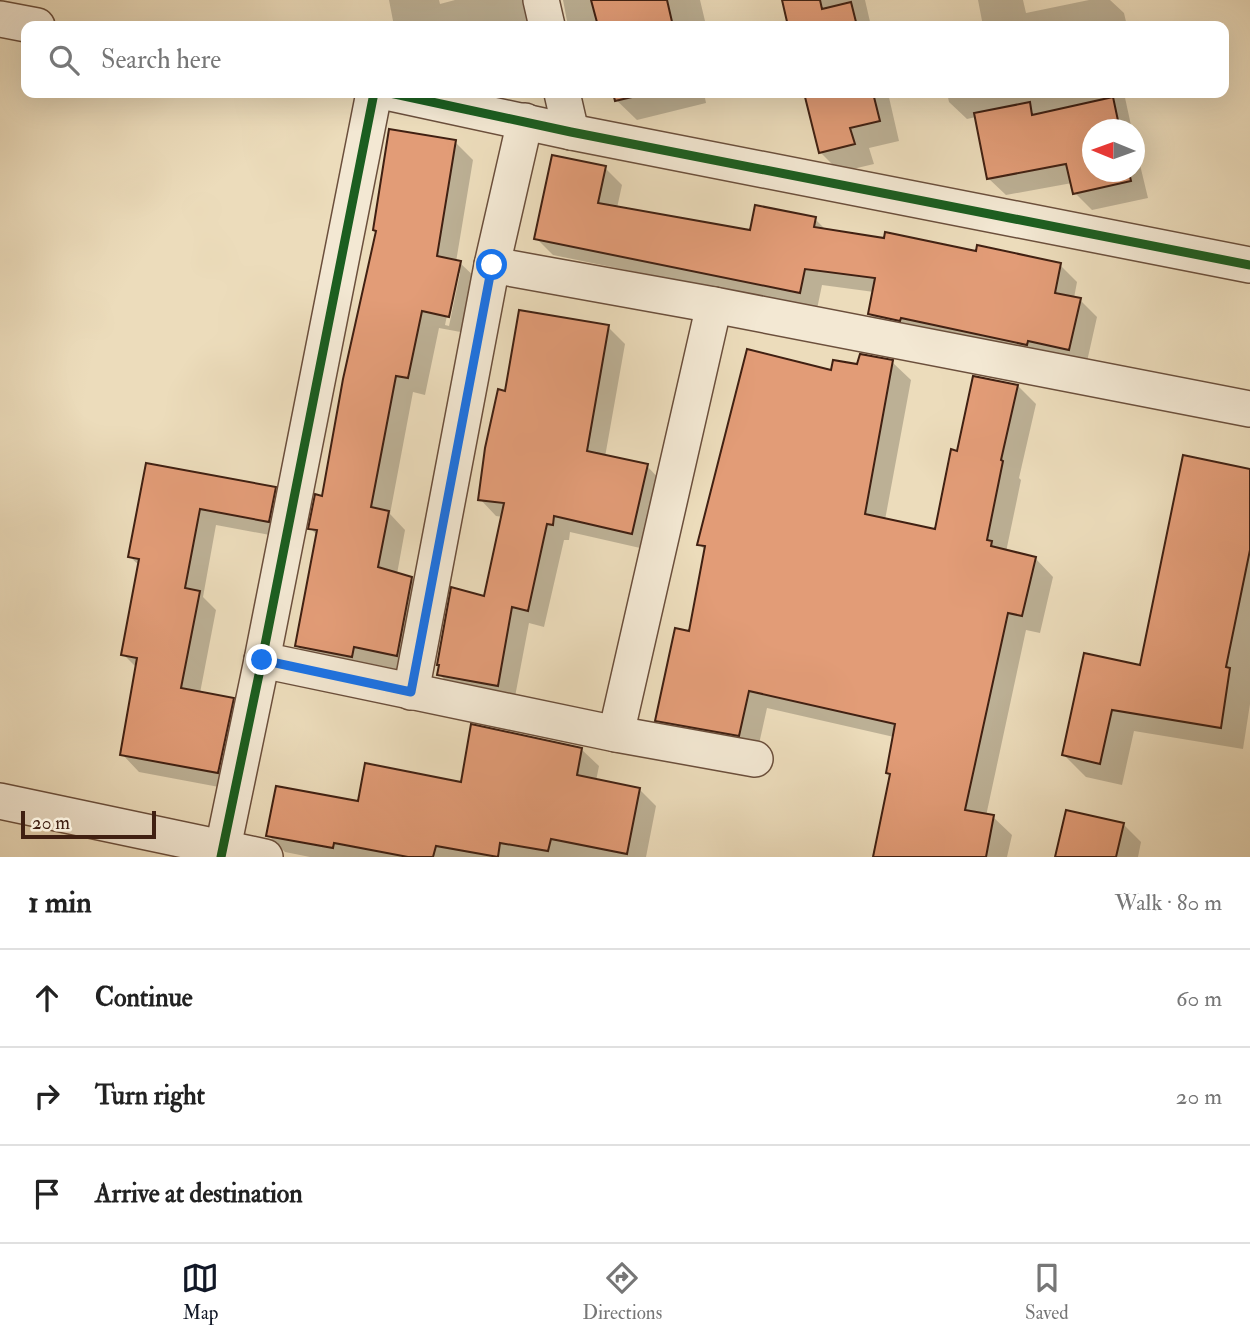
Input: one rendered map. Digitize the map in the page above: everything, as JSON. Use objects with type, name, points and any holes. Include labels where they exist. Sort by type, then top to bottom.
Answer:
[{"type":"street","points":[[541,0],[546,21]]},
{"type":"street","points":[[0,19],[21,23]]},
{"type":"street","points":[[222,853],[373,98]]},
{"type":"street","points":[[414,98],[571,132],[1250,265]]},
{"type":"street","points":[[563,98],[571,132]]},
{"type":"street","points":[[411,692],[492,265],[524,121]]},
{"type":"street","points":[[492,265],[715,305],[1250,409]]},
{"type":"street","points":[[616,734],[715,305]]},
{"type":"street","points":[[262,660],[616,734],[755,759]]},
{"type":"street","points":[[0,801],[222,853],[265,857]]},
{"type":"building","points":[[591,0],[667,0],[672,21],[597,21]]},
{"type":"building","points":[[782,0],[820,0],[822,9],[851,2],[856,21],[787,21]]},
{"type":"building","points":[[805,98],[874,98],[880,121],[850,128],[855,144],[819,153]]},
{"type":"building","points":[[1113,98],[1118,119],[1082,119],[1082,182],[1127,182],[1073,194],[1066,164],[987,179],[974,113],[1030,102],[1032,115]]},
{"type":"building","points":[[389,129],[456,140],[437,256],[461,261],[449,317],[422,311],[408,378],[396,376],[371,507],[389,511],[378,567],[412,577],[397,656],[354,647],[352,657],[295,646],[317,530],[308,529],[315,494],[322,496],[343,379],[376,231],[373,230]]},
{"type":"building","points":[[552,155],[606,166],[598,203],[750,230],[755,205],[816,217],[814,227],[884,238],[885,232],[976,251],[977,245],[1061,263],[1055,293],[1081,298],[1069,350],[1028,341],[1027,345],[901,318],[900,321],[868,314],[875,278],[805,269],[800,293],[534,239]]},
{"type":"building","points":[[519,310],[609,325],[587,451],[648,464],[632,534],[554,516],[553,525],[547,524],[528,611],[512,607],[498,686],[437,675],[437,665],[451,587],[484,596],[504,503],[478,500],[485,448],[498,389],[505,391]]},
{"type":"building","points":[[747,349],[831,370],[833,360],[857,364],[860,354],[893,360],[865,514],[935,529],[951,449],[957,451],[973,376],[1018,385],[987,540],[992,541],[991,546],[1036,557],[1022,616],[1008,613],[965,810],[994,815],[986,857],[873,857],[890,774],[886,773],[895,724],[749,691],[739,736],[655,721],[675,628],[689,631],[705,546],[697,545]]},
{"type":"building","points":[[1183,455],[1250,469],[1250,550],[1226,667],[1230,668],[1221,728],[1112,710],[1100,764],[1062,755],[1084,653],[1140,665]]},
{"type":"building","points":[[146,463],[276,487],[269,522],[200,509],[185,588],[200,591],[181,688],[234,698],[218,773],[120,755],[137,658],[121,655],[139,559],[128,557]]},
{"type":"building","points":[[471,724],[582,748],[577,775],[640,788],[627,854],[551,839],[548,851],[500,843],[498,857],[436,846],[433,857],[408,857],[334,843],[333,848],[266,836],[276,786],[358,801],[365,763],[461,782]]},
{"type":"building","points":[[1066,810],[1124,823],[1116,857],[1055,857]]},
{"type":"cycle path","points":[[221,857],[373,98]]},
{"type":"cycle path","points":[[413,98],[571,132],[1250,265]]},
{"type":"route","points":[[262,660],[411,692],[492,265]]}]
